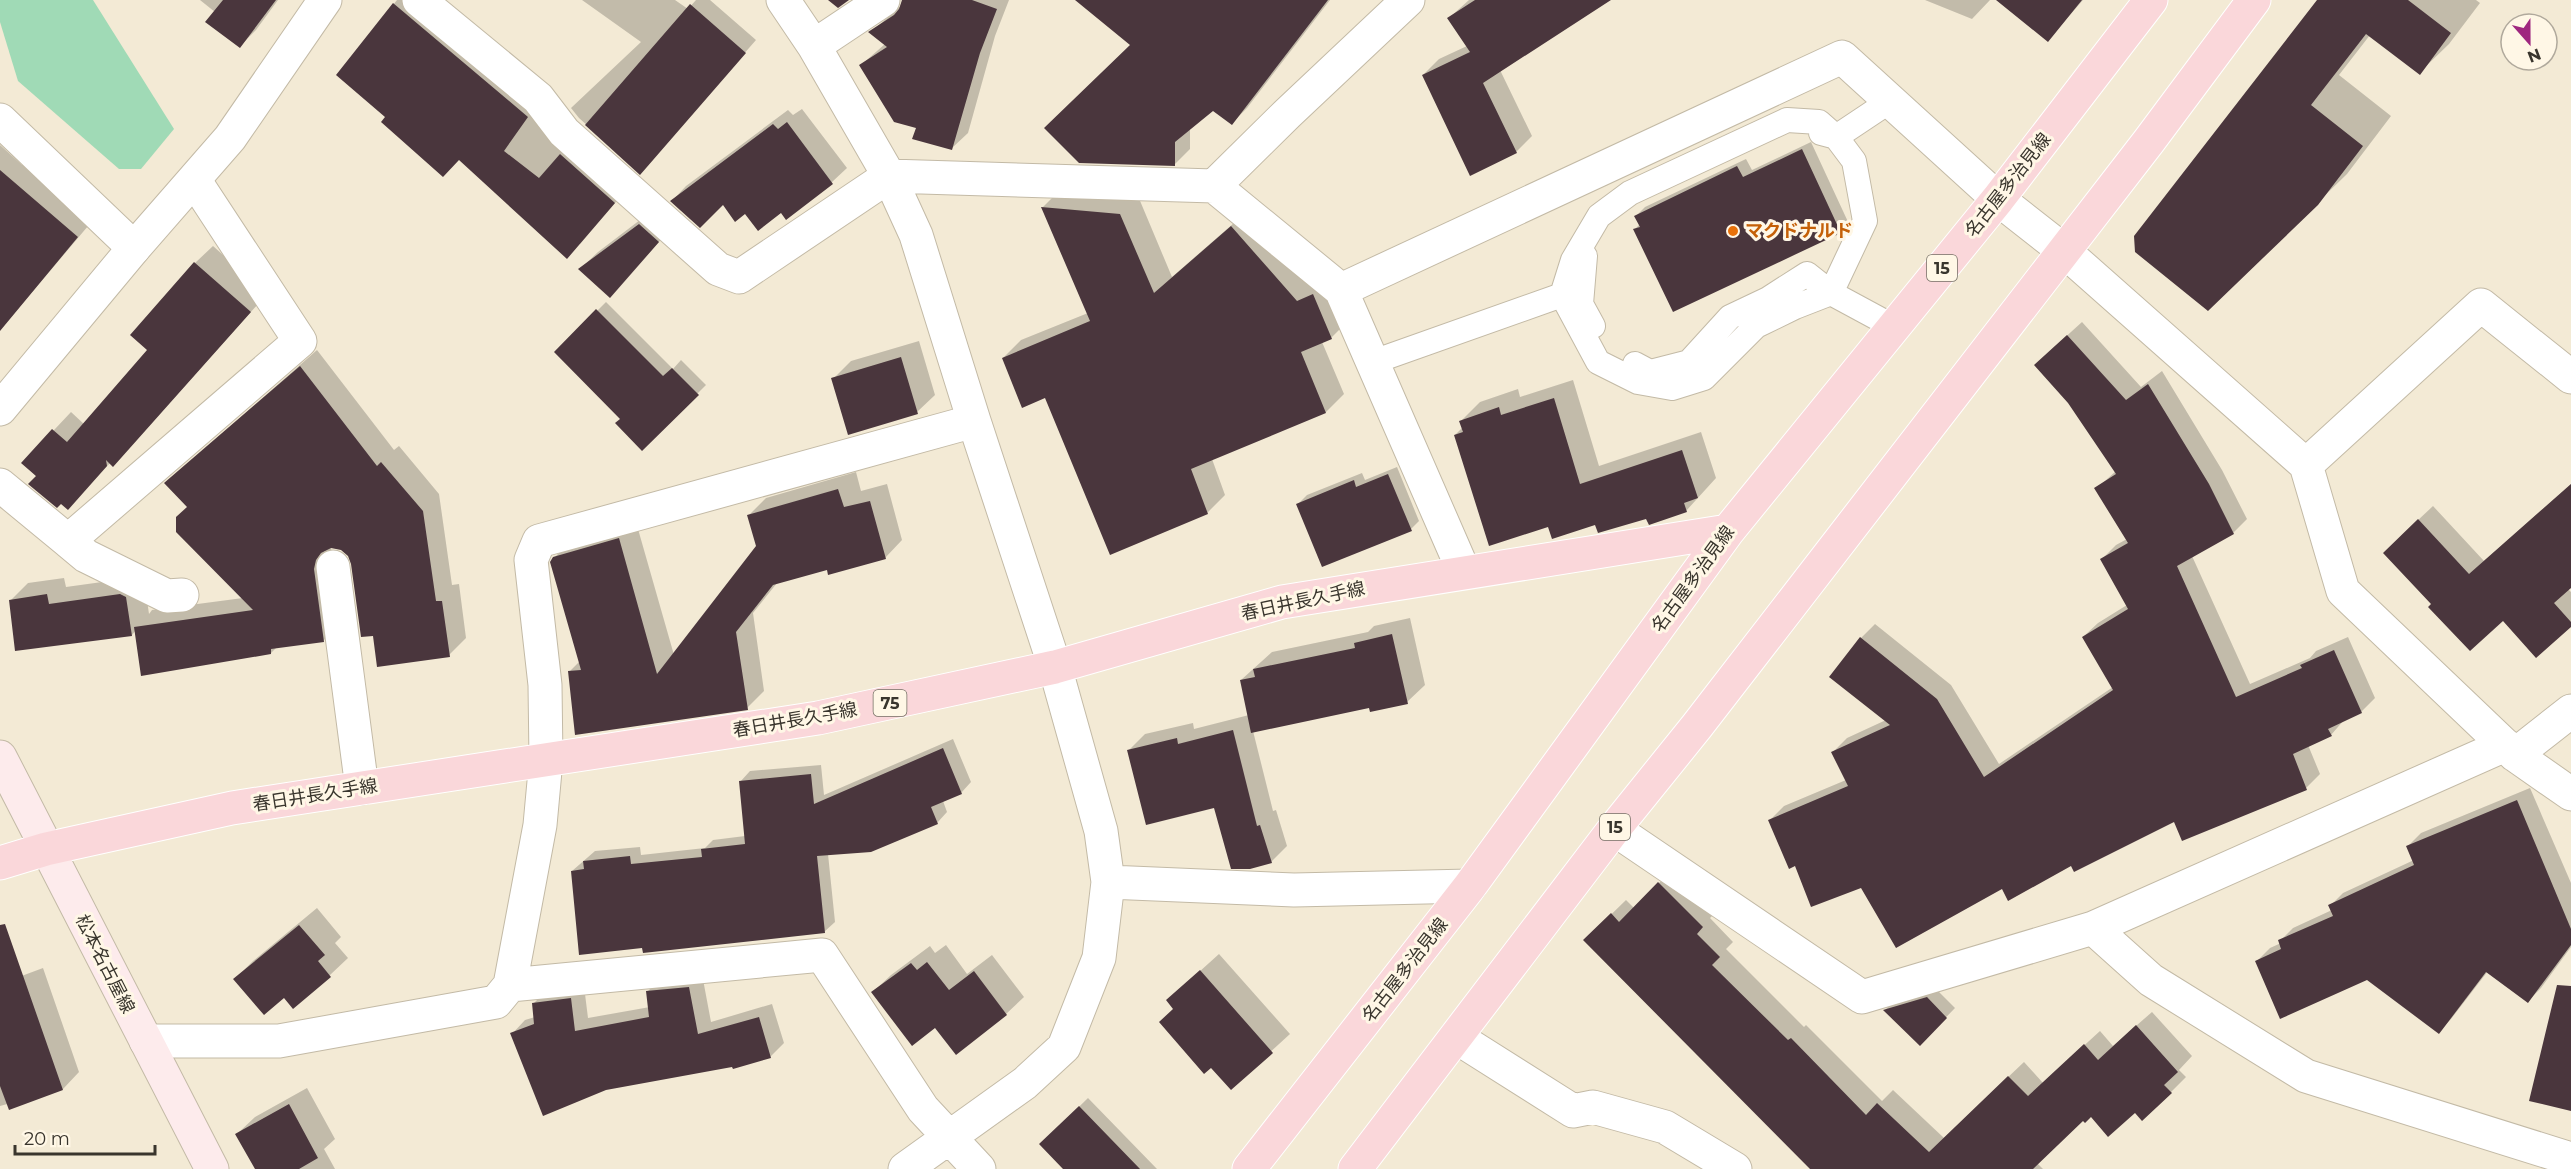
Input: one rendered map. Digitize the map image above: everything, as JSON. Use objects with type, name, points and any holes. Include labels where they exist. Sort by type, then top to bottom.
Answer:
[{"type":"main road","name":"名古屋多治見線","points":[[1249,1169],[1470,886],[1728,531],[1998,199],[2151,0]]},
{"type":"main road","name":"15","points":[[1355,1169],[1614,829],[1697,726],[2149,141],[2254,0]]},
{"type":"main road","name":"春日井長久手線","points":[[0,864],[46,849],[232,808],[818,718],[1055,667],[1282,602],[1728,531]]},
{"type":"main road","name":"松本名古屋線","points":[[3,769],[212,1169]]},
{"type":"street","points":[[0,409],[134,248],[195,181],[230,138],[325,0]]},
{"type":"street","points":[[419,0],[538,98],[564,132],[718,269],[740,276],[889,176],[1214,186],[1341,290],[1464,572]]},
{"type":"street","points":[[783,0],[814,46],[889,176],[916,235],[1055,667],[1101,831],[1108,882],[1099,958],[1064,1047],[1025,1083],[905,1169]]},
{"type":"street","points":[[814,46],[883,0]]},
{"type":"street","points":[[1214,186],[1408,0]]},
{"type":"street","points":[[1341,290],[1842,57],[1998,199],[2063,250],[2306,465],[2343,591],[2510,750],[2571,794]]},
{"type":"street","points":[[0,120],[134,248]]},
{"type":"street","points":[[68,541],[300,341],[195,181]]},
{"type":"street","points":[[2306,465],[2481,305],[2571,377]]},
{"type":"street","points":[[146,1041],[279,1041],[496,1002],[510,985],[540,825],[546,760],[545,685],[531,560],[539,541],[974,421]]},
{"type":"street","points":[[0,485],[86,556],[166,596],[182,595]]},
{"type":"street","points":[[333,567],[362,788]]},
{"type":"street","points":[[1614,829],[1862,997],[2093,928],[2510,750],[2571,711]]},
{"type":"street","points":[[1108,882],[1294,890],[1470,886]]},
{"type":"street","points":[[2093,928],[2151,980],[2306,1076],[2571,1159]]},
{"type":"street","points":[[510,985],[822,955],[923,1110],[979,1169]]},
{"type":"street","points":[[1456,1037],[1573,1111],[1593,1107],[1665,1127],[1735,1169]]},
{"type":"lane","points":[[1890,101],[1836,137],[1794,126],[1624,208],[1600,226],[1584,257],[1581,304],[1606,349],[1650,372],[1689,362],[1730,317],[1768,299],[1808,274],[1831,293],[1894,327]]},
{"type":"lane","points":[[1787,120],[1819,122],[1836,137],[1854,161],[1864,221],[1831,293],[1756,326],[1704,378],[1672,387],[1638,382],[1598,362],[1562,295],[1573,260],[1599,216],[1630,193],[1787,120]]},
{"type":"lane","points":[[1373,362],[1562,295]]},
{"type":"green space","points":[[0,0],[93,0],[174,129],[141,169],[119,169],[18,81],[0,22]]},
{"type":"building","points":[[223,0],[276,0],[240,48],[205,22]]},
{"type":"building","points":[[828,0],[849,0],[838,8]]},
{"type":"building","points":[[902,0],[972,0],[997,9],[980,53],[952,150],[912,139],[916,128],[894,122],[859,65],[887,47],[868,32],[894,15]]},
{"type":"building","points":[[1075,0],[1328,0],[1232,125],[1213,111],[1175,142],[1175,166],[1079,163],[1044,128],[1130,45]]},
{"type":"building","points":[[1475,0],[1611,0],[1483,83],[1517,153],[1470,176],[1422,75],[1470,52],[1447,18]]},
{"type":"building","points":[[1996,0],[2082,0],[2048,42]]},
{"type":"building","points":[[2317,0],[2408,0],[2451,33],[2420,75],[2366,34],[2311,105],[2363,146],[2318,205],[2208,311],[2135,252],[2134,236]]},
{"type":"building","points":[[393,3],[528,117],[504,151],[539,178],[560,154],[615,203],[567,259],[459,160],[443,177],[381,122],[385,117],[336,75]]},
{"type":"building","points":[[690,4],[746,53],[640,175],[585,125]]},
{"type":"building","points":[[787,122],[833,184],[786,220],[781,213],[758,231],[745,214],[735,222],[723,205],[700,228],[670,201],[773,124],[778,129]]},
{"type":"building","points":[[1802,149],[1841,233],[1673,312],[1633,229],[1640,227],[1634,216],[1737,166],[1743,177]]},
{"type":"building","points":[[0,170],[78,237],[0,331]]},
{"type":"building","points":[[1041,207],[1120,214],[1154,293],[1231,226],[1297,301],[1313,294],[1332,339],[1301,352],[1326,413],[1191,469],[1208,514],[1110,555],[1045,398],[1022,408],[1002,358],[1090,321]]},
{"type":"building","points":[[639,224],[659,242],[610,298],[578,269]]},
{"type":"building","points":[[194,262],[251,312],[113,467],[106,460],[107,466],[68,510],[61,504],[57,508],[28,484],[36,476],[21,463],[52,429],[67,442],[147,350],[130,335]]},
{"type":"building","points":[[596,309],[663,376],[672,368],[699,395],[642,451],[615,423],[620,419],[554,352]]},
{"type":"building","points":[[2067,335],[2126,400],[2148,384],[2209,484],[2234,534],[2177,566],[2236,697],[2302,668],[2300,665],[2334,650],[2362,713],[2328,729],[2332,736],[2293,754],[2307,790],[2182,841],[2174,822],[2074,872],[2071,866],[2008,901],[2002,889],[1896,948],[1861,888],[1811,907],[1795,866],[1789,869],[1768,820],[1848,786],[1831,752],[1890,725],[1829,677],[1860,637],[1937,699],[1984,777],[2113,690],[2082,637],[2128,609],[2100,559],[2128,543],[2094,488],[2116,474],[2068,403],[2034,365]]},
{"type":"building","points":[[901,357],[918,414],[848,435],[831,378]]},
{"type":"building","points":[[300,366],[377,466],[381,462],[423,511],[436,601],[442,601],[450,657],[377,667],[373,636],[361,637],[348,556],[341,550],[331,548],[321,553],[314,569],[324,642],[271,649],[271,654],[141,676],[134,627],[253,610],[176,532],[176,517],[187,507],[164,483]]},
{"type":"building","points":[[1554,398],[1580,484],[1682,450],[1698,498],[1684,503],[1687,512],[1649,525],[1646,519],[1598,533],[1595,525],[1552,539],[1548,527],[1489,546],[1454,435],[1463,432],[1459,421],[1499,407],[1501,415]]},
{"type":"building","points":[[1388,474],[1412,531],[1322,567],[1296,504],[1354,480],[1356,487]]},
{"type":"building","points":[[2571,484],[2571,588],[2554,603],[2571,622],[2571,627],[2536,658],[2503,621],[2470,651],[2428,607],[2431,604],[2383,553],[2418,519],[2469,574]]},
{"type":"building","points":[[838,489],[844,507],[870,501],[886,559],[828,575],[827,570],[773,585],[736,632],[748,710],[575,735],[568,671],[581,670],[550,562],[553,557],[619,538],[657,674],[756,546],[747,515]]},
{"type":"building","points":[[47,594],[49,604],[120,594],[126,597],[132,636],[15,651],[9,600]]},
{"type":"building","points":[[1392,634],[1408,704],[1370,712],[1369,708],[1251,733],[1240,680],[1255,677],[1253,669],[1355,648],[1354,643]]},
{"type":"building","points":[[1233,730],[1257,826],[1260,825],[1272,863],[1250,869],[1231,869],[1214,808],[1146,825],[1127,750],[1177,738],[1178,744]]},
{"type":"building","points":[[943,748],[962,794],[931,807],[938,824],[871,852],[817,856],[825,933],[643,953],[642,948],[579,955],[571,871],[584,869],[583,861],[630,856],[631,864],[702,857],[701,849],[745,844],[739,781],[811,774],[814,804]]},
{"type":"building","points":[[2517,800],[2571,929],[2571,945],[2528,1003],[2486,972],[2439,1034],[2367,980],[2280,1019],[2255,961],[2281,949],[2278,940],[2333,916],[2328,905],[2414,865],[2406,846]]},
{"type":"building","points":[[1658,882],[1703,927],[1697,934],[1720,957],[1712,965],[1788,1040],[1791,1038],[1866,1115],[1877,1103],[1929,1152],[2008,1076],[2028,1096],[2084,1044],[2098,1060],[2136,1025],[2178,1072],[2164,1085],[2172,1093],[2142,1121],[2135,1113],[2108,1137],[2091,1117],[2085,1123],[2083,1121],[2033,1169],[1810,1169],[1583,940],[1611,913],[1619,922]]},
{"type":"building","points":[[5,924],[63,1090],[9,1110],[0,1086],[0,925]]},
{"type":"building","points":[[299,925],[325,955],[318,961],[331,977],[293,1009],[284,998],[264,1015],[233,979]]},
{"type":"building","points":[[927,962],[949,990],[974,971],[1007,1015],[956,1055],[935,1028],[912,1046],[871,992],[911,963],[917,970]]},
{"type":"building","points":[[1200,970],[1273,1053],[1231,1090],[1211,1068],[1204,1074],[1159,1022],[1173,1009],[1166,1000]]},
{"type":"building","points":[[2557,985],[2571,986],[2571,1111],[2529,1101]]},
{"type":"building","points":[[689,987],[698,1034],[759,1017],[771,1058],[733,1069],[732,1067],[606,1090],[543,1116],[510,1033],[534,1024],[532,1003],[571,998],[575,1031],[649,1017],[646,991]]},
{"type":"building","points":[[1927,997],[1947,1018],[1920,1046],[1883,1010]]},
{"type":"building","points":[[289,1104],[318,1158],[299,1169],[255,1169],[235,1134]]},
{"type":"building","points":[[1079,1106],[1140,1169],[1063,1169],[1039,1144]]},
{"type":"place","name":"マクドナルド","points":[[1733,231]]}]
